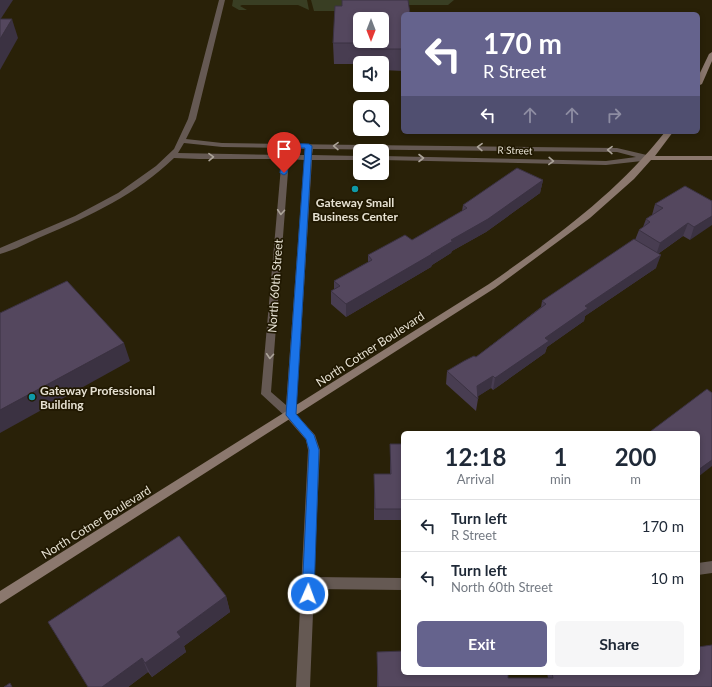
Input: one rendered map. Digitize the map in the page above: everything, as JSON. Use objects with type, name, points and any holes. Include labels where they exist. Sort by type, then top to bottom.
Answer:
[{"type":"main road","points":[[700,80],[712,54]]},
{"type":"main road","name":"North Cotner Boulevard","points":[[0,598],[291,415],[492,286],[553,244],[601,204],[648,158],[667,134]]},
{"type":"main road","name":"R Street","points":[[648,158],[712,158]]},
{"type":"street","points":[[0,251],[78,218],[122,195],[159,168],[172,155],[184,141],[192,119],[222,0]]},
{"type":"street","name":"R Street","points":[[184,141],[222,145],[617,150],[648,158]]},
{"type":"street","name":"North 60th Street","points":[[286,146],[266,394],[291,415],[311,438],[314,450],[303,687]]},
{"type":"street","name":"North 60th Street","points":[[291,415],[309,146]]},
{"type":"street","points":[[172,155],[199,157],[353,158]]},
{"type":"street","name":"R Street","points":[[389,158],[606,163],[648,158]]},
{"type":"street","points":[[700,569],[712,567]]},
{"type":"street","points":[[308,583],[401,584]]},
{"type":"green space","points":[[233,0],[307,0],[309,10],[298,5],[242,5],[240,6],[247,10],[239,10],[232,6]]},
{"type":"green space","points":[[311,0],[454,0],[448,5],[349,5],[343,11],[314,11]]},
{"type":"building","points":[[342,0],[408,0],[410,12],[401,12],[401,49],[371,49],[389,48],[389,12],[353,12],[353,43],[333,43],[335,6],[342,6]]},
{"type":"building","points":[[0,19],[12,19],[0,39]]},
{"type":"building","points":[[517,168],[543,180],[488,219],[451,240],[453,241],[432,254],[346,304],[331,291],[340,286],[334,281],[372,260],[368,255],[405,235],[412,240],[467,208],[463,205]]},
{"type":"building","points":[[685,186],[712,201],[712,216],[694,227],[688,223],[660,243],[639,230],[650,222],[646,219],[663,208],[655,204]]},
{"type":"building","points":[[634,239],[661,255],[585,306],[588,308],[545,338],[549,341],[495,378],[493,376],[477,386],[478,399],[447,371],[474,356],[476,357],[546,304],[542,301]]},
{"type":"building","name":"Gateway Professional Building","points":[[67,281],[124,343],[0,410],[0,313]]},
{"type":"building","points":[[707,389],[712,393],[712,460],[700,469],[700,431],[651,431]]},
{"type":"building","points":[[390,444],[401,444],[401,509],[375,509],[374,474],[391,474]]},
{"type":"building","points":[[179,536],[226,596],[177,632],[181,637],[145,663],[142,658],[102,687],[88,687],[48,622]]},
{"type":"building","points":[[712,645],[712,687],[378,687],[377,652],[401,651],[401,675],[508,675],[508,678],[553,678],[552,675],[700,675],[700,647]]},
{"type":"building","points":[[10,683],[12,687],[4,687]]},
{"type":"place","name":"Gateway Small Business Center","points":[[355,189]]},
{"type":"place","name":"Gateway Professional Building","points":[[32,397]]},
{"type":"route","points":[[284,173],[286,146],[309,146],[291,415],[311,438],[314,450],[308,594]]}]
